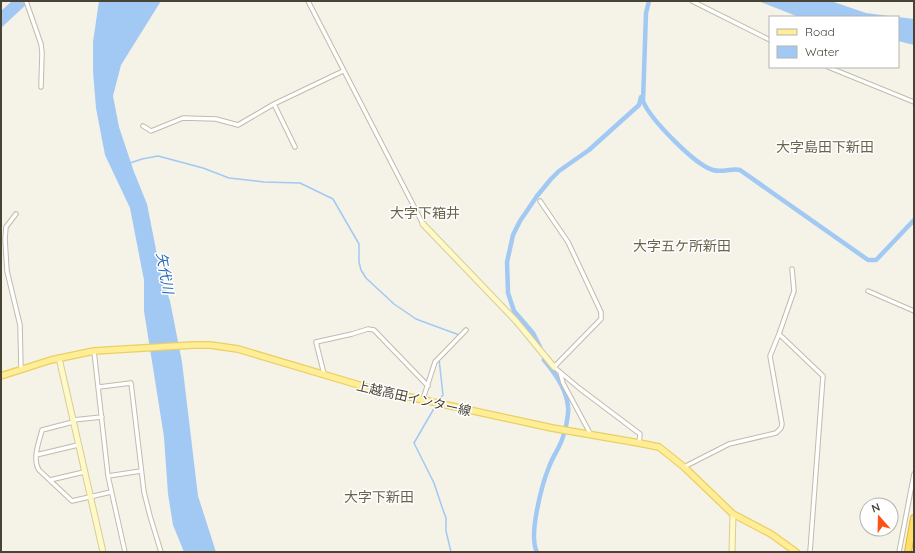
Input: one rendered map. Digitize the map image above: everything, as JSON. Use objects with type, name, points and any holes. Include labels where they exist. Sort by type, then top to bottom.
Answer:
[{"type":"highway","points":[[908,552],[914,518]]},
{"type":"main road","name":"上越高田インター線","points":[[1,376],[59,358],[94,350],[210,345],[238,349],[324,376],[369,388],[423,399],[481,414],[659,447],[684,467],[733,514],[771,534],[796,552]]},
{"type":"street","points":[[26,1],[41,44],[41,87]]},
{"type":"street","points":[[308,1],[423,224],[516,321],[554,367],[578,388],[640,434],[639,443]]},
{"type":"street","points":[[692,1],[769,40]]},
{"type":"street","points":[[830,68],[914,102]]},
{"type":"street","points":[[143,126],[151,131],[183,118],[216,118],[238,125],[274,104],[343,71]]},
{"type":"street","points":[[274,104],[295,147]]},
{"type":"street","points":[[540,201],[568,242],[601,312],[601,319],[554,367]]},
{"type":"street","points":[[16,214],[6,227],[4,239],[7,271],[20,324],[21,370]]},
{"type":"street","points":[[684,467],[730,444],[779,431],[782,424],[770,356],[794,291],[792,270]]},
{"type":"street","points":[[868,291],[914,311]]},
{"type":"street","points":[[324,376],[316,342],[368,329],[374,330],[428,386]]},
{"type":"street","points":[[423,399],[435,362],[466,330]]},
{"type":"street","points":[[779,334],[823,376],[810,552]]},
{"type":"street","points":[[94,350],[108,476],[125,552]]},
{"type":"street","points":[[59,358],[103,552]]},
{"type":"street","points":[[559,371],[563,383],[592,435]]},
{"type":"street","points":[[99,387],[131,383],[141,471],[147,506],[161,552]]},
{"type":"street","points":[[102,417],[73,421],[42,430],[36,455],[37,466],[72,501],[111,492]]},
{"type":"street","points":[[36,455],[78,445]]},
{"type":"street","points":[[108,476],[141,471]]},
{"type":"street","points":[[50,480],[84,472]]},
{"type":"street","points":[[899,552],[914,474]]},
{"type":"street","points":[[732,552],[733,514]]},
{"type":"water","points":[[12,1],[30,1],[1,28],[1,11]]},
{"type":"water","points":[[99,1],[161,1],[121,65],[113,96],[119,127],[134,172],[147,204],[161,275],[170,301],[182,362],[198,496],[216,552],[184,552],[173,525],[168,494],[164,437],[144,311],[144,280],[130,208],[105,155],[96,108],[93,71],[93,42]]},
{"type":"water","points":[[758,1],[831,1],[866,13],[889,16],[796,16]]},
{"type":"water","points":[[899,17],[914,19],[914,45],[899,41]]},
{"type":"waterway","points":[[649,1],[646,13],[643,101],[654,119],[695,160],[713,170],[740,170],[868,260],[876,260],[914,220]]},
{"type":"waterway","points":[[540,347],[533,333],[514,311],[508,293],[507,262],[513,235],[520,221],[551,179],[559,171],[589,150],[639,105],[641,97]]},
{"type":"waterway","points":[[130,163],[158,156],[203,168],[229,178],[264,182],[300,183],[333,199],[359,244],[359,262],[361,270],[366,278],[394,304],[416,319],[457,334],[459,337]]},
{"type":"waterway","points":[[438,401],[443,395],[439,359]]},
{"type":"waterway","points":[[544,360],[563,388],[568,409],[566,426]]},
{"type":"waterway","points":[[436,405],[414,443],[434,483],[446,518],[446,531],[451,552]]},
{"type":"waterway","points":[[537,552],[534,534],[537,510],[549,467],[564,433]]},
{"type":"district","name":"大字島田下新田","points":[[825,147]]},
{"type":"district","name":"大字下箱井","points":[[425,213]]},
{"type":"district","name":"大字五ケ所新田","points":[[682,246]]},
{"type":"district","name":"大字下新田","points":[[379,497]]},
{"type":"water label","name":"矢代川","points":[[165,273]]}]
